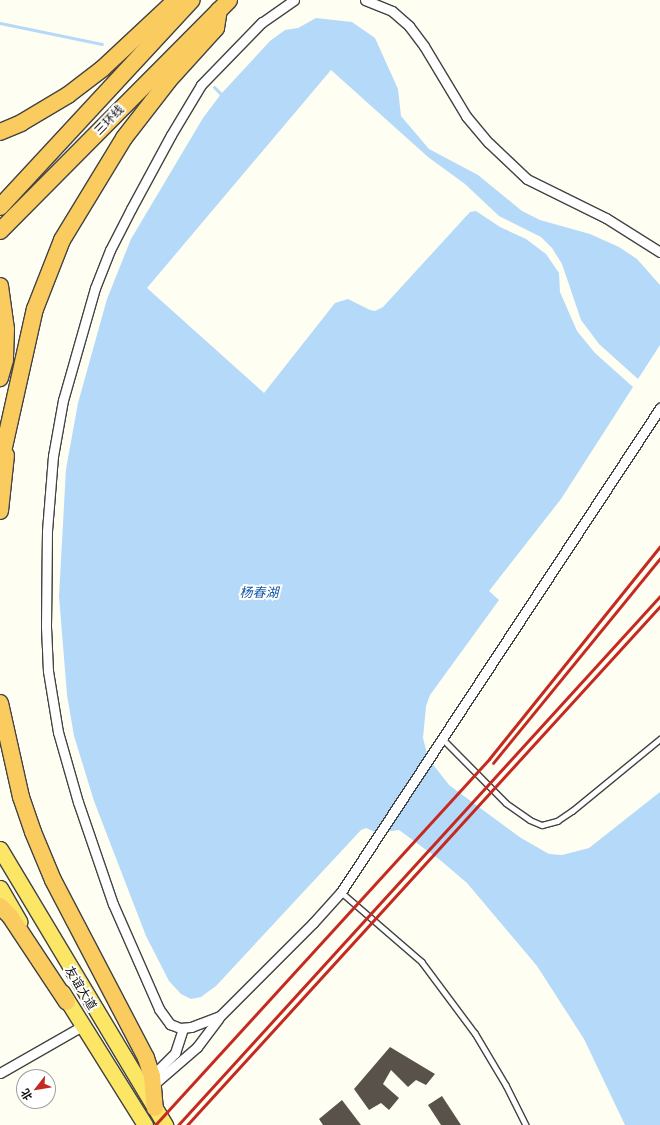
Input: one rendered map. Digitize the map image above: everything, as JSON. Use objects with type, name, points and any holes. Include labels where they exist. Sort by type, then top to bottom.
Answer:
[{"type":"highway","points":[[0,132],[21,124],[68,95],[102,69],[176,0]]},
{"type":"highway","name":"三环线","points":[[0,207],[192,0]]},
{"type":"highway","points":[[0,465],[35,309],[62,240],[124,138],[168,80],[216,28],[224,5]]},
{"type":"highway","name":"三环线","points":[[0,231],[224,5]]},
{"type":"highway","points":[[0,286],[6,329],[4,360],[0,378]]},
{"type":"highway","points":[[0,511],[9,428]]},
{"type":"highway","points":[[0,703],[21,797],[53,880],[146,1058],[153,1080],[156,1108]]},
{"type":"highway","points":[[0,906],[10,916],[67,1002]]},
{"type":"main road","name":"友谊大道","points":[[0,849],[79,985],[156,1108],[165,1125]]},
{"type":"main road","name":"友谊大道","points":[[0,888],[67,1002],[145,1125]]},
{"type":"street","points":[[220,1016],[198,1026],[183,1028],[173,1026],[163,1016],[128,942],[96,858],[58,732],[48,671],[46,627],[49,493],[63,400],[95,288],[110,250],[171,135],[201,85],[262,22],[294,0]]},
{"type":"street","points":[[365,0],[392,11],[409,26],[424,46],[466,116],[489,143],[527,179],[606,218],[660,252]]},
{"type":"street","points":[[153,1080],[196,1047],[220,1016],[303,934],[341,892],[660,408]]},
{"type":"street","points":[[0,1073],[82,1026]]},
{"type":"street","points":[[153,1080],[175,1053],[183,1028]]},
{"type":"lane","points":[[441,740],[506,803],[530,820],[542,825],[557,821],[578,807],[660,739]]},
{"type":"lane","points":[[341,892],[422,962],[475,1033],[506,1085],[526,1125]]},
{"type":"water","name":"杨春湖","points":[[316,18],[352,22],[375,38],[398,89],[401,116],[429,149],[478,175],[522,211],[540,220],[590,234],[619,247],[637,259],[660,285],[660,345],[638,379],[599,344],[581,320],[562,264],[552,248],[541,237],[499,216],[465,184],[428,157],[331,70],[147,288],[264,393],[335,303],[348,299],[370,310],[375,311],[383,307],[470,212],[476,211],[500,227],[526,239],[546,254],[559,273],[560,292],[577,331],[595,353],[633,387],[561,499],[489,591],[499,600],[430,695],[426,706],[423,738],[428,758],[449,785],[521,838],[549,854],[562,855],[589,848],[660,792],[660,1125],[625,1125],[584,1039],[537,966],[467,883],[440,860],[399,830],[377,833],[366,828],[361,830],[216,986],[201,997],[191,999],[181,994],[169,981],[146,936],[94,801],[74,736],[67,695],[59,596],[66,469],[78,403],[107,299],[131,239],[203,118],[221,94],[270,41],[285,30],[298,28]]},
{"type":"building","points":[[390,1047],[435,1074],[426,1085],[416,1080],[408,1087],[391,1070],[383,1084],[399,1098],[389,1110],[381,1103],[369,1110],[354,1089]]},
{"type":"building","points":[[442,1096],[461,1125],[441,1125],[428,1105]]},
{"type":"building","points":[[342,1100],[361,1125],[323,1125],[319,1119]]},
{"type":"waterway","points":[[0,23],[102,44]]},
{"type":"waterway","points":[[214,87],[221,94]]},
{"type":"railway","points":[[155,1125],[489,759],[660,546]]},
{"type":"railway","points":[[493,763],[660,558]]},
{"type":"railway","points":[[178,1125],[660,596]]},
{"type":"railway","points":[[187,1125],[660,606]]}]
